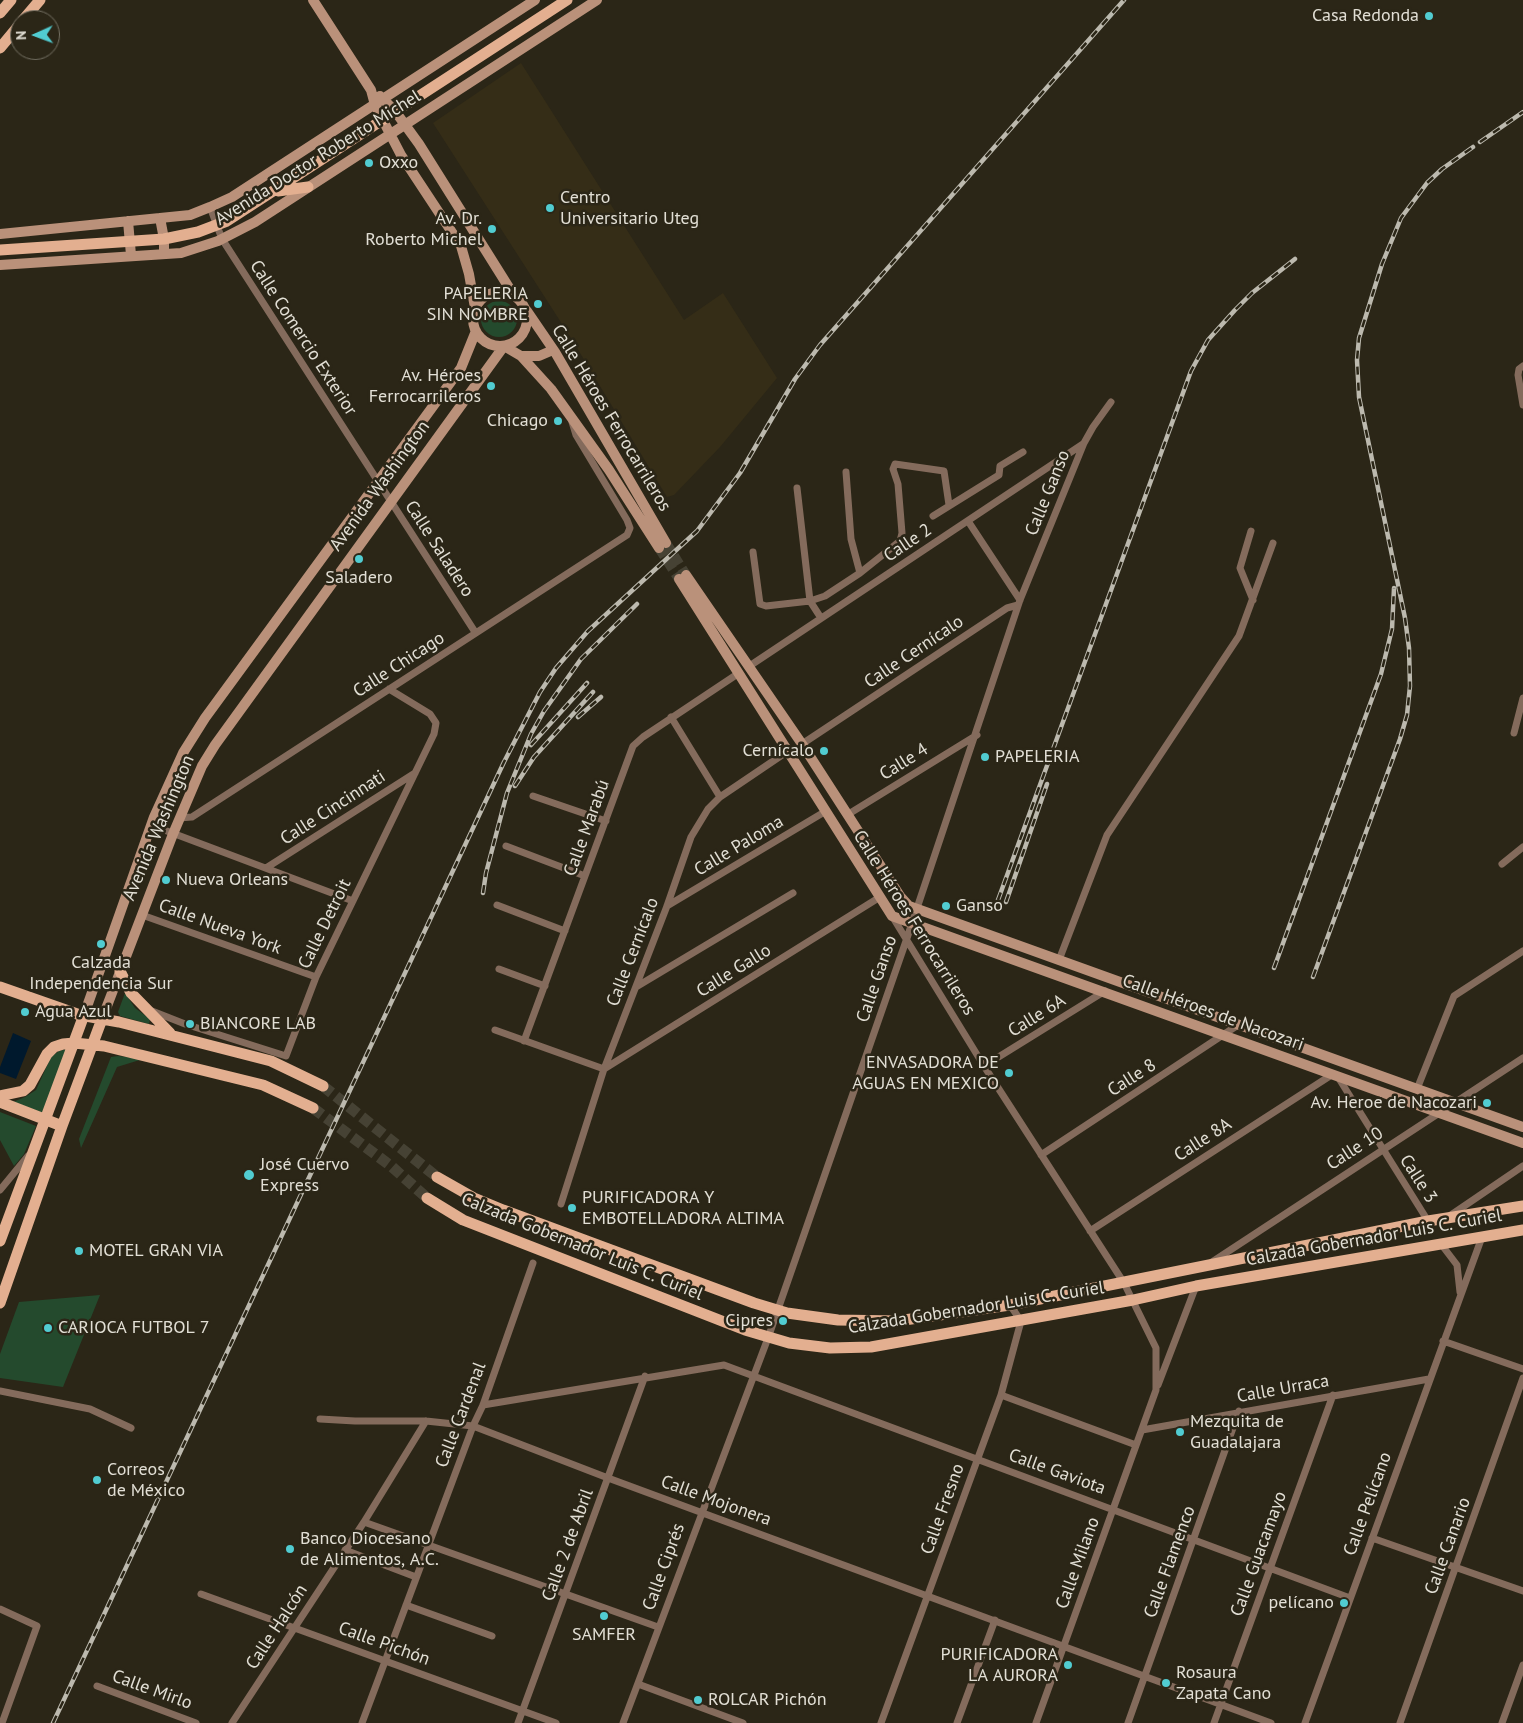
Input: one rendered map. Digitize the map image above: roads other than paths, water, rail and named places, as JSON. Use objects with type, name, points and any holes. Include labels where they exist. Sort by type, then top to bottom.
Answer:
[{"type":"main road","points":[[0,13],[11,0]]},
{"type":"main road","points":[[32,10],[40,0]]},
{"type":"main road","points":[[313,0],[371,90],[375,105],[401,154],[461,246],[469,274],[475,308],[473,324],[476,331],[487,343],[504,346],[518,340],[524,334],[527,327],[527,311],[524,304],[513,294],[419,144],[395,111],[384,99],[371,90]]},
{"type":"main road","name":"Avenida Doctor Roberto Michel","points":[[0,234],[190,215],[210,207],[241,191],[536,0]]},
{"type":"main road","name":"Avenida Doctor Roberto Michel","points":[[0,250],[164,239],[216,226],[252,206],[567,0]]},
{"type":"main road","name":"Avenida Doctor Roberto Michel","points":[[0,265],[181,253],[222,239],[255,222],[597,0]]},
{"type":"main road","points":[[0,48],[10,36]]},
{"type":"main road","points":[[407,84],[416,98]]},
{"type":"main road","points":[[342,126],[352,140]]},
{"type":"main road","points":[[320,140],[330,154]]},
{"type":"main road","points":[[259,179],[272,193],[308,187]]},
{"type":"main road","points":[[241,191],[252,206]]},
{"type":"main road","points":[[160,218],[164,239],[164,254]]},
{"type":"main road","points":[[128,221],[131,256]]},
{"type":"main road","points":[[18,232],[20,249]]},
{"type":"main road","points":[[475,308],[480,301],[495,292],[513,294]]},
{"type":"main road","name":"Calle Héroes Ferrocarrileros","points":[[504,346],[521,356],[538,373],[662,545],[553,350],[527,311]]},
{"type":"main road","name":"Avenida Washington","points":[[0,1242],[84,1016],[151,824],[170,779],[205,718],[461,368],[476,331]]},
{"type":"main road","name":"Avenida Washington","points":[[0,1304],[62,1126],[120,971],[173,834],[202,766],[214,744],[504,346]]},
{"type":"main road","points":[[521,356],[539,356],[553,350]]},
{"type":"main road","name":"Calle Héroes Ferrocarrileros","points":[[892,916],[739,673],[682,577],[802,744],[900,896],[917,910]]},
{"type":"main road","name":"Calle Héroes de Nacozari","points":[[917,910],[1523,1127]]},
{"type":"main road","name":"Calle Héroes de Nacozari","points":[[892,916],[1105,991],[1523,1143]]},
{"type":"main road","points":[[120,971],[131,993],[142,1007],[171,1035]]},
{"type":"main road","points":[[0,987],[84,1016],[171,1035],[271,1061],[323,1086]]},
{"type":"main road","points":[[0,1096],[22,1091],[30,1085],[46,1054],[54,1047],[74,1043],[93,1044],[263,1085],[313,1108]]},
{"type":"main road","points":[[0,1102],[62,1126]]},
{"type":"main road","name":"Calzada Gobernador Luis C. Curiel","points":[[436,1177],[474,1198],[503,1210],[776,1310],[838,1320],[897,1321],[1010,1305],[1428,1221],[1523,1206]]},
{"type":"main road","name":"Calzada Gobernador Luis C. Curiel","points":[[427,1198],[463,1220],[768,1338],[814,1347],[870,1347],[1021,1321],[1196,1286],[1523,1230]]},
{"type":"street","name":"Calle Comercio Exterior","points":[[210,207],[222,239],[378,482]]},
{"type":"street","points":[[1523,366],[1519,369],[1518,375],[1523,406]]},
{"type":"street","name":"Calle Ganso","points":[[768,1338],[776,1310],[977,735],[1019,603],[1084,444],[1093,427],[1111,402]]},
{"type":"street","name":"Calle Héroes Ferrocarrileros","points":[[568,413],[576,435],[630,528]]},
{"type":"street","name":"Calle 2","points":[[748,667],[1084,444]]},
{"type":"street","points":[[934,516],[999,475],[1000,466],[1023,452]]},
{"type":"street","points":[[754,552],[760,604],[766,606],[810,601],[824,596],[860,573],[884,556],[902,539],[898,484],[893,469],[895,464],[944,471],[949,505]]},
{"type":"street","points":[[846,472],[851,539],[860,573]]},
{"type":"street","name":"Calle Saladero","points":[[378,482],[475,632]]},
{"type":"street","points":[[797,488],[810,601],[821,618]]},
{"type":"street","points":[[968,521],[1019,603]]},
{"type":"street","name":"Calle Chicago","points":[[180,818],[192,817],[627,535],[630,528]]},
{"type":"street","points":[[1251,531],[1240,568],[1253,600]]},
{"type":"street","points":[[1059,960],[1107,835],[1239,636],[1273,542]]},
{"type":"street","name":"Calle Cernícalo","points":[[802,744],[1007,608],[1019,603]]},
{"type":"street","name":"Calle Marabú","points":[[524,1041],[633,746],[671,718],[739,673]]},
{"type":"street","name":"Calle Detroit","points":[[142,1007],[185,1024],[286,1056],[316,977],[434,734],[436,722],[430,714],[389,689]]},
{"type":"street","points":[[1514,733],[1523,698]]},
{"type":"street","points":[[671,718],[720,797]]},
{"type":"street","name":"Calle 4","points":[[847,815],[977,735]]},
{"type":"street","name":"Calle Cernícalo","points":[[561,1204],[604,1069],[667,906],[691,836],[708,809],[720,797],[788,752]]},
{"type":"street","name":"Calle Cincinnati","points":[[266,868],[416,772]]},
{"type":"street","points":[[533,796],[606,821]]},
{"type":"street","name":"Calle Paloma","points":[[667,906],[826,811]]},
{"type":"street","points":[[151,824],[173,834],[353,901]]},
{"type":"street","points":[[506,846],[585,876]]},
{"type":"street","points":[[1502,864],[1523,847]]},
{"type":"street","points":[[636,988],[793,893]]},
{"type":"street","name":"Calle Gallo","points":[[604,1069],[880,897]]},
{"type":"street","points":[[497,905],[565,930]]},
{"type":"street","name":"Calle Nueva York","points":[[142,915],[316,977]]},
{"type":"street","name":"Calle Héroes Ferrocarrileros","points":[[892,916],[984,1066],[1124,1283],[1133,1300]]},
{"type":"street","points":[[1416,1088],[1454,996],[1523,951]]},
{"type":"street","points":[[499,969],[544,986]]},
{"type":"street","name":"Calle 6A","points":[[984,1066],[1105,991]]},
{"type":"street","name":"Calle 8","points":[[1041,1155],[1238,1025]]},
{"type":"street","points":[[495,1030],[604,1069]]},
{"type":"street","name":"Calle 10","points":[[1205,1267],[1523,1058]]},
{"type":"street","name":"Calle 3","points":[[1335,1075],[1428,1221]]},
{"type":"street","name":"Calle 8A","points":[[1090,1232],[1335,1075]]},
{"type":"street","points":[[0,1190],[33,1150]]},
{"type":"street","points":[[1446,1218],[1523,1166]]},
{"type":"street","name":"Calle Pelícano","points":[[1305,1723],[1482,1237]]},
{"type":"street","name":"Calle Pelícano","points":[[1441,1243],[1457,1266],[1460,1295]]},
{"type":"street","name":"Calle Cardenal","points":[[362,1723],[473,1426],[483,1405],[533,1264]]},
{"type":"street","points":[[1156,1390],[1196,1286]]},
{"type":"street","name":"Calle Milano","points":[[1036,1723],[1156,1390],[1156,1348],[1133,1300]]},
{"type":"street","points":[[1010,1305],[1021,1321]]},
{"type":"street","name":"Calle Fresno","points":[[881,1723],[1001,1395],[1021,1321]]},
{"type":"street","name":"Calle Ciprés","points":[[623,1723],[701,1511],[768,1338]]},
{"type":"street","points":[[1444,1340],[1523,1369]]},
{"type":"street","name":"Calle Gaviota","points":[[483,1405],[645,1376],[724,1365],[1350,1598]]},
{"type":"street","name":"Calle 2 de Abril","points":[[518,1723],[645,1376]]},
{"type":"street","name":"Calle Canario","points":[[1400,1723],[1523,1378]]},
{"type":"street","name":"Calle Urraca","points":[[1142,1430],[1239,1411],[1429,1379]]},
{"type":"street","points":[[0,1391],[90,1410],[131,1428]]},
{"type":"street","points":[[1001,1395],[1136,1445]]},
{"type":"street","name":"Calle Guacamayo","points":[[1214,1723],[1333,1395]]},
{"type":"street","name":"Calle Flamenco","points":[[1128,1723],[1239,1411]]},
{"type":"street","name":"Calle Mojonera","points":[[320,1418],[355,1421],[426,1420],[473,1426],[608,1478],[1271,1723]]},
{"type":"street","name":"Calle Halcón","points":[[232,1723],[364,1522],[426,1420]]},
{"type":"street","points":[[364,1522],[658,1627]]},
{"type":"street","points":[[1372,1538],[1523,1591]]},
{"type":"street","points":[[345,1550],[416,1577]]},
{"type":"street","name":"Calle Pichón","points":[[201,1594],[556,1723]]},
{"type":"street","points":[[406,1605],[492,1636]]},
{"type":"street","points":[[0,1609],[37,1626],[2,1723]]},
{"type":"street","points":[[957,1723],[995,1620]]},
{"type":"street","points":[[1502,1723],[1523,1665]]},
{"type":"street","points":[[638,1684],[743,1723]]},
{"type":"street","name":"Calle Mirlo","points":[[97,1686],[196,1723]]},
{"type":"water","points":[[13,1033],[31,1041],[16,1079],[0,1073],[0,1067]]},
{"type":"tunnel","points":[[666,543],[686,575]]},
{"type":"tunnel","points":[[659,548],[679,579]]},
{"type":"tunnel","points":[[323,1086],[437,1177]]},
{"type":"tunnel","points":[[313,1108],[391,1166],[427,1198]]},
{"type":"railway","points":[[53,1723],[504,762],[540,692],[556,668],[588,631],[697,531],[740,473],[795,379],[820,345],[1124,0]]},
{"type":"railway","points":[[1480,142],[1523,112]]},
{"type":"railway","points":[[1313,977],[1400,739],[1407,715],[1410,686],[1409,648],[1405,618],[1359,397],[1357,360],[1359,338],[1382,264],[1401,218],[1427,183],[1442,169],[1473,147]]},
{"type":"railway","points":[[998,900],[1191,371],[1208,340],[1235,310],[1252,293],[1295,259]]},
{"type":"railway","points":[[1274,968],[1381,674],[1392,629],[1394,588]]},
{"type":"railway","points":[[483,893],[486,873],[507,793],[531,734],[544,711],[581,659],[637,604]]},
{"type":"railway","points":[[531,745],[587,683]]},
{"type":"railway","points":[[515,786],[534,757],[593,692]]},
{"type":"railway","points":[[578,717],[601,697]]},
{"type":"railway","points":[[1006,902],[1047,784]]},
{"type":"place","name":"Casa Redonda","points":[[1429,16]]},
{"type":"place","name":"Oxxo","points":[[369,163]]},
{"type":"place","name":"Centro Universitario Uteg","points":[[550,208]]},
{"type":"place","name":"Av. Dr. Roberto Michel","points":[[492,229]]},
{"type":"place","name":"PAPELERIA SIN NOMBRE","points":[[538,304]]},
{"type":"place","name":"Av. Héroes Ferrocarrileros","points":[[491,386]]},
{"type":"place","name":"Chicago","points":[[558,421]]},
{"type":"place","name":"Saladero","points":[[359,559]]},
{"type":"place","name":"Cernícalo","points":[[824,751]]},
{"type":"place","name":"PAPELERIA","points":[[985,757]]},
{"type":"place","name":"Nueva Orleans","points":[[166,880]]},
{"type":"place","name":"Ganso","points":[[946,906]]},
{"type":"place","name":"Calzada Independencia Sur","points":[[101,944]]},
{"type":"place","name":"Agua Azul","points":[[25,1012]]},
{"type":"place","name":"BIANCORE LAB","points":[[190,1024]]},
{"type":"place","name":"ENVASADORA DE AGUAS EN MEXICO","points":[[1009,1073]]},
{"type":"place","name":"Av. Heroe de Nacozari","points":[[1487,1103]]},
{"type":"place","name":"José Cuervo Express","points":[[249,1175]]},
{"type":"place","name":"PURIFICADORA Y EMBOTELLADORA ALTIMA","points":[[572,1208]]},
{"type":"place","name":"MOTEL GRAN VIA","points":[[79,1251]]},
{"type":"place","name":"Cipres","points":[[783,1321]]},
{"type":"place","name":"CARIOCA FUTBOL 7","points":[[48,1328]]},
{"type":"place","name":"Mezquita de Guadalajara","points":[[1180,1432]]},
{"type":"place","name":"Correos de México","points":[[97,1480]]},
{"type":"place","name":"Banco Diocesano de Alimentos, A.C.","points":[[290,1549]]},
{"type":"place","name":"pelícano","points":[[1344,1603]]},
{"type":"place","name":"SAMFER","points":[[604,1616]]},
{"type":"place","name":"PURIFICADORA LA AURORA","points":[[1068,1665]]},
{"type":"place","name":"Rosaura Zapata Cano","points":[[1166,1683]]},
{"type":"place","name":"ROLCAR Pichón","points":[[698,1700]]}]
